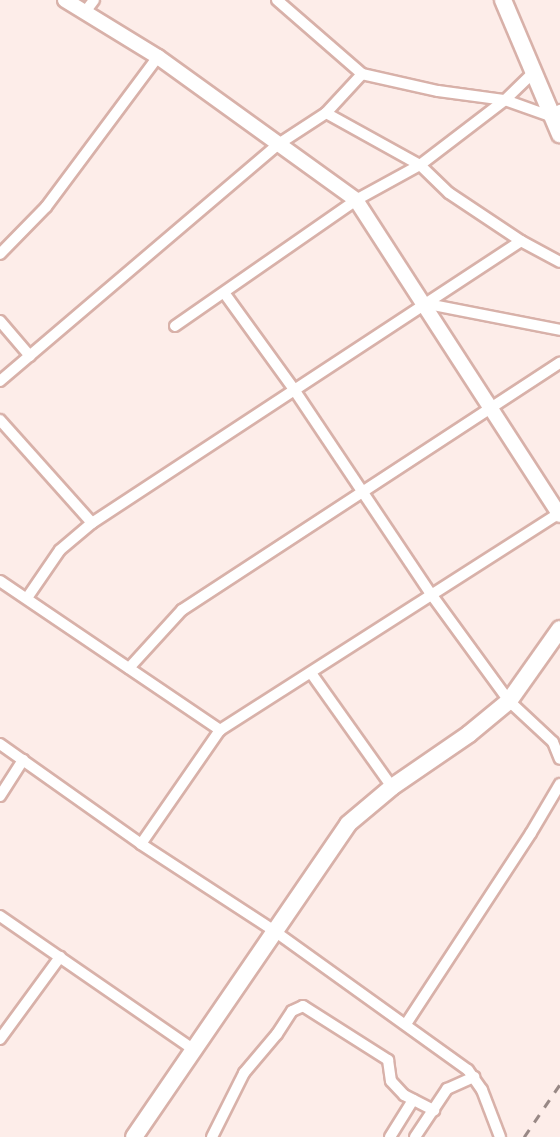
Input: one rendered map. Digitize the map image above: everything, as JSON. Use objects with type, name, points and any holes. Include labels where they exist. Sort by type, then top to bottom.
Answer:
[{"type":"highway","points":[[503,0],[555,113],[560,134]]},
{"type":"highway","points":[[134,1137],[348,824],[392,787],[469,734],[509,701],[560,629]]},
{"type":"main road","points":[[65,0],[158,57],[356,200],[559,514]]},
{"type":"street","points":[[85,12],[94,0]]},
{"type":"street","points":[[277,0],[362,74],[438,91],[505,100],[555,113]]},
{"type":"street","points":[[0,254],[46,207],[158,57]]},
{"type":"street","points":[[176,326],[356,200],[420,165],[505,100],[534,72]]},
{"type":"street","points":[[0,381],[277,145],[326,113],[362,74]]},
{"type":"street","points":[[326,113],[420,165],[449,192],[521,241],[560,262]]},
{"type":"street","points":[[26,598],[60,550],[92,523],[293,388],[521,241]]},
{"type":"street","points":[[225,294],[293,388],[431,594],[509,701],[553,742],[560,758]]},
{"type":"street","points":[[423,303],[560,330]]},
{"type":"street","points":[[0,321],[30,356]]},
{"type":"street","points":[[129,668],[182,610],[492,410],[560,363]]},
{"type":"street","points":[[0,420],[92,523]]},
{"type":"street","points":[[141,844],[220,730],[559,514]]},
{"type":"street","points":[[0,581],[220,730]]},
{"type":"street","points":[[311,673],[392,787]]},
{"type":"street","points":[[0,744],[141,844],[273,930],[406,1024],[474,1077],[500,1137]]},
{"type":"street","points":[[0,796],[23,760]]},
{"type":"street","points":[[406,1024],[560,784]]},
{"type":"street","points":[[0,916],[193,1049]]},
{"type":"street","points":[[0,1039],[60,957]]},
{"type":"street","points":[[212,1137],[244,1073],[278,1034],[292,1011],[303,1006],[388,1060],[391,1081],[413,1100],[434,1110]]},
{"type":"street","points":[[415,1137],[447,1089],[474,1077]]},
{"type":"street","points":[[390,1137],[413,1100]]},
{"type":"railway","points":[[524,1137],[560,1084]]}]
